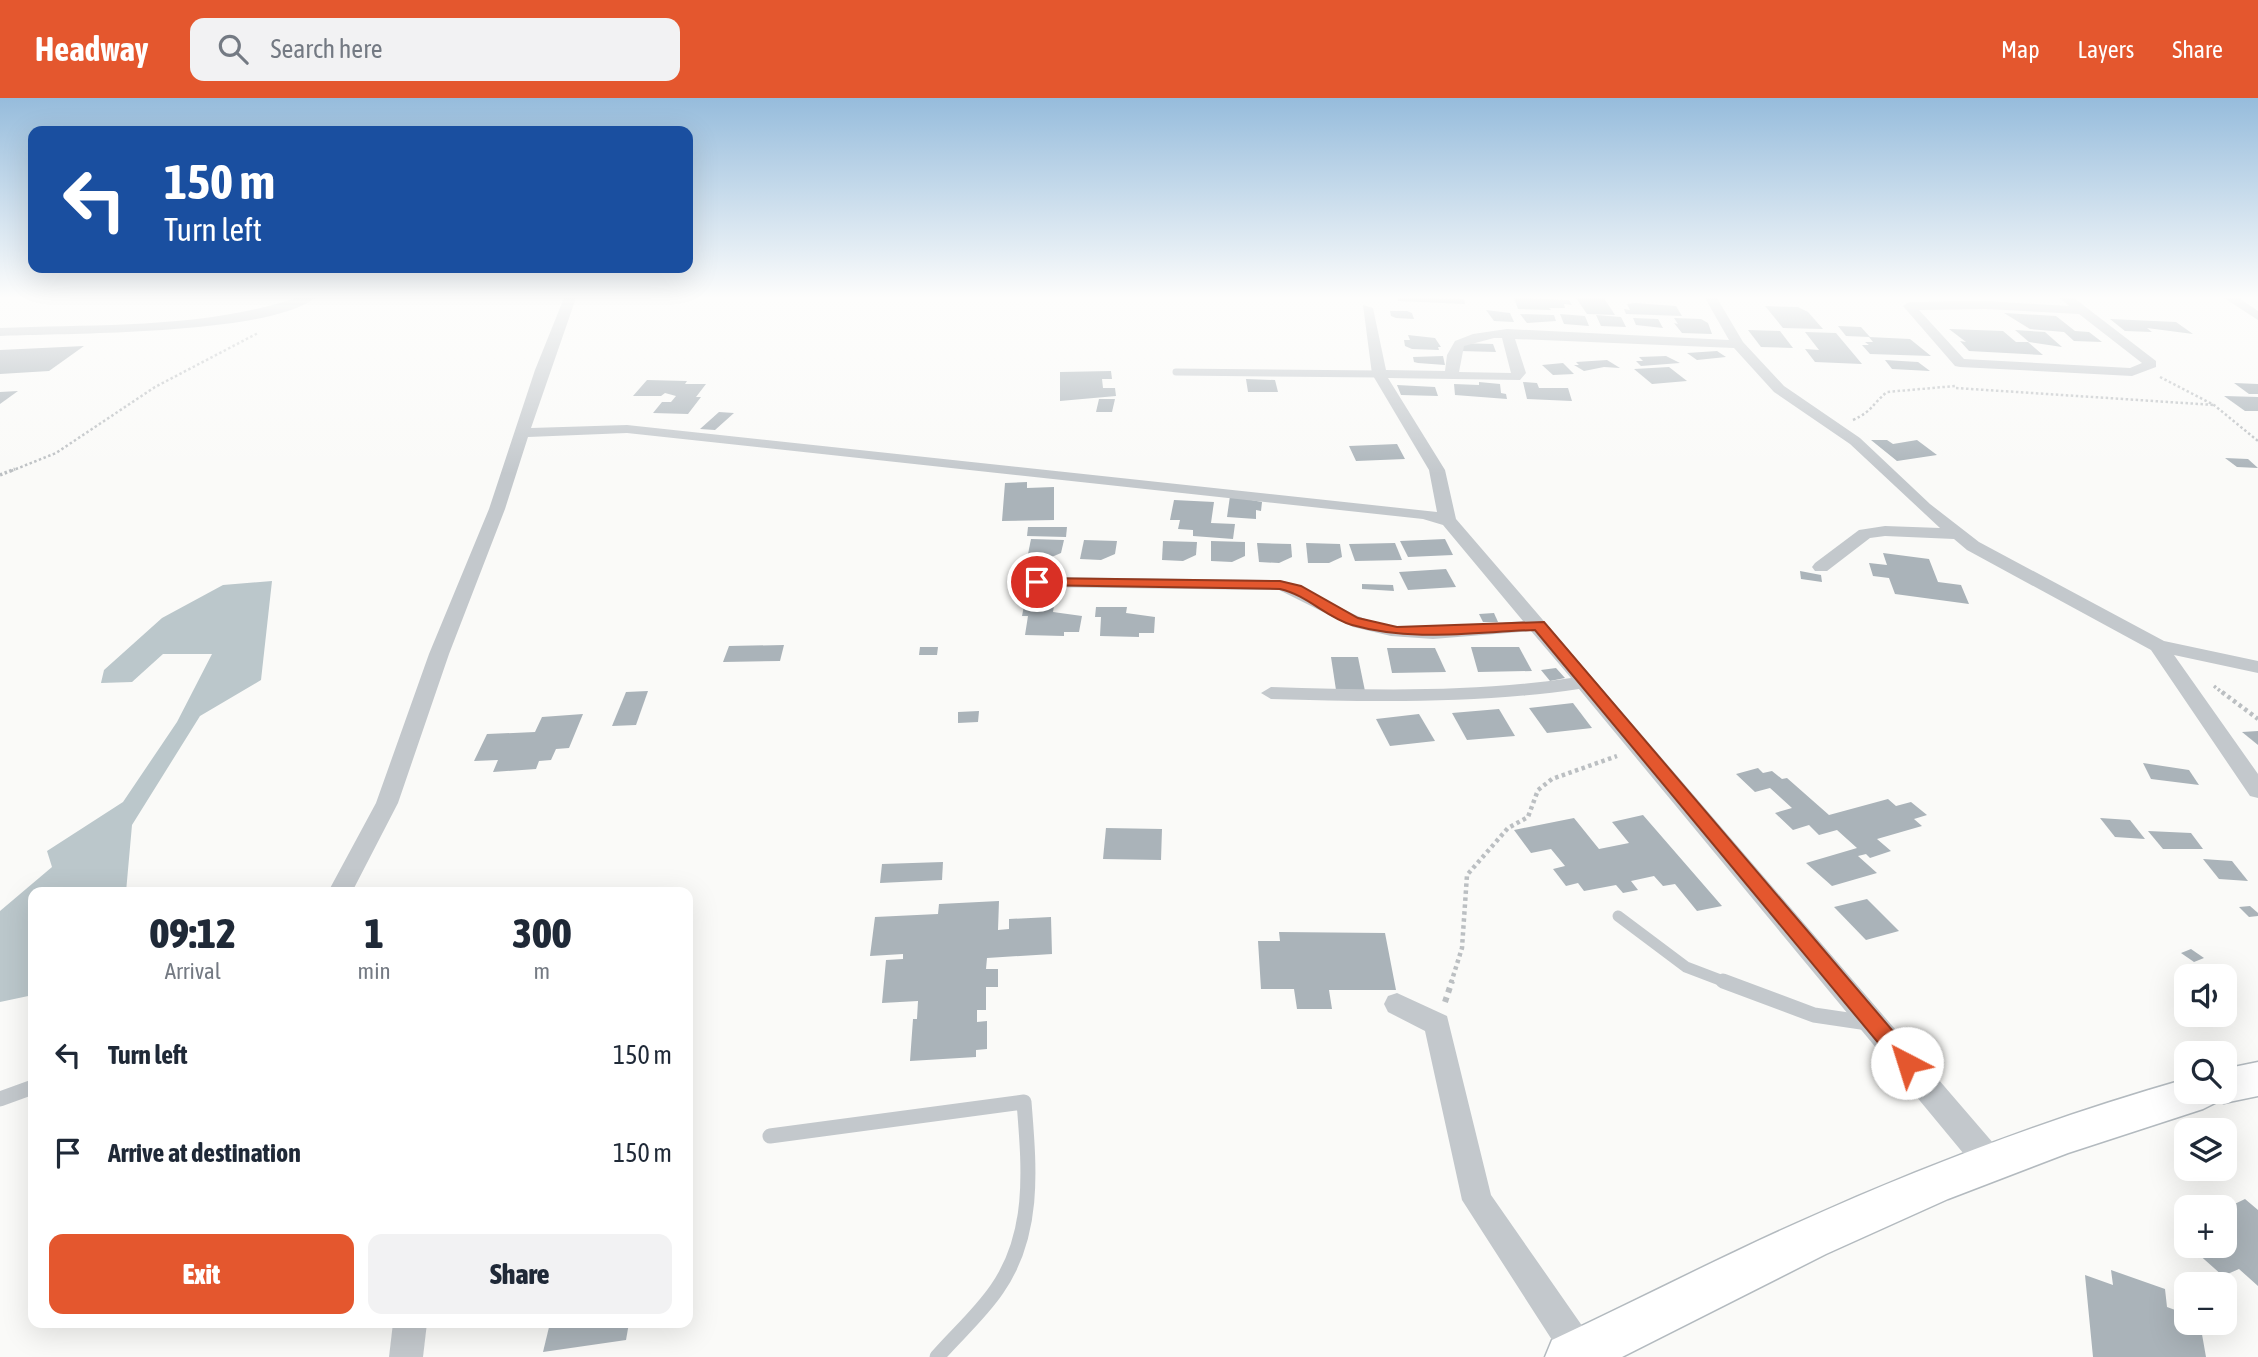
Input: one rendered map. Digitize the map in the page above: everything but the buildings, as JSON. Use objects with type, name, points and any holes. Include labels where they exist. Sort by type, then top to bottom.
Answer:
[{"type":"main road","points":[[2237,1083],[2258,1079]]},
{"type":"main road","points":[[1575,1354],[1844,1223],[1989,1161],[2174,1100]]},
{"type":"street","points":[[343,887],[387,803],[439,654],[497,509],[549,357]]},
{"type":"street","points":[[1377,357],[1380,374],[1399,411],[1435,466],[1441,482],[1442,510],[1449,521],[1989,1161]]},
{"type":"street","points":[[1452,357],[1452,376]]},
{"type":"street","points":[[1380,374],[1504,378],[1519,373],[1516,357]]},
{"type":"street","points":[[1750,357],[1779,389],[1838,430],[1973,546],[2158,646],[2258,667]]},
{"type":"street","points":[[1954,357],[1960,363],[2132,372],[2151,364],[2142,357]]},
{"type":"street","points":[[522,433],[627,429],[1149,482],[1424,514],[1449,521]]},
{"type":"street","points":[[1821,567],[1865,534],[1885,531],[1958,534]]},
{"type":"street","points":[[1037,582],[1280,585],[1296,589],[1353,621],[1397,632],[1539,625]]},
{"type":"street","points":[[2158,646],[2258,791]]},
{"type":"street","points":[[1271,693],[1391,696],[1542,690],[1587,682]]},
{"type":"street","points":[[1397,1004],[1437,1024],[1477,1200],[1575,1354]]},
{"type":"street","points":[[406,1357],[409,1328]]},
{"type":"lane","points":[[1176,372],[1380,374]]},
{"type":"lane","points":[[1618,916],[1686,967],[1814,1015],[1874,1024]]},
{"type":"lane","points":[[0,1099],[28,1089]]},
{"type":"lane","points":[[770,1136],[1024,1102],[1027,1209],[1018,1253],[1002,1281],[975,1317],[937,1357]]},
{"type":"path","points":[[0,475],[56,453],[155,387],[213,357]]},
{"type":"path","points":[[1956,388],[1953,378],[1964,372],[1960,363]]},
{"type":"path","points":[[2140,369],[2214,405],[2258,442]]},
{"type":"path","points":[[1838,430],[1872,411],[1876,400],[1890,389],[1956,388],[2214,405]]},
{"type":"path","points":[[1437,1024],[1462,948],[1467,875],[1496,846],[1508,828],[1528,817],[1538,790],[1552,779],[1641,747]]},
{"type":"shaded area","points":[[272,581],[261,680],[200,716],[132,825],[126,887],[28,887],[52,867],[47,851],[123,802],[177,722],[212,654],[163,654],[132,682],[101,683],[104,670],[162,618],[223,585]]},
{"type":"shaded area","points":[[28,887],[28,996],[0,1002],[0,911]]},
{"type":"route","points":[[1037,582],[1280,585],[1309,595],[1335,613],[1353,621],[1397,632],[1539,625],[1907,1063]]}]
